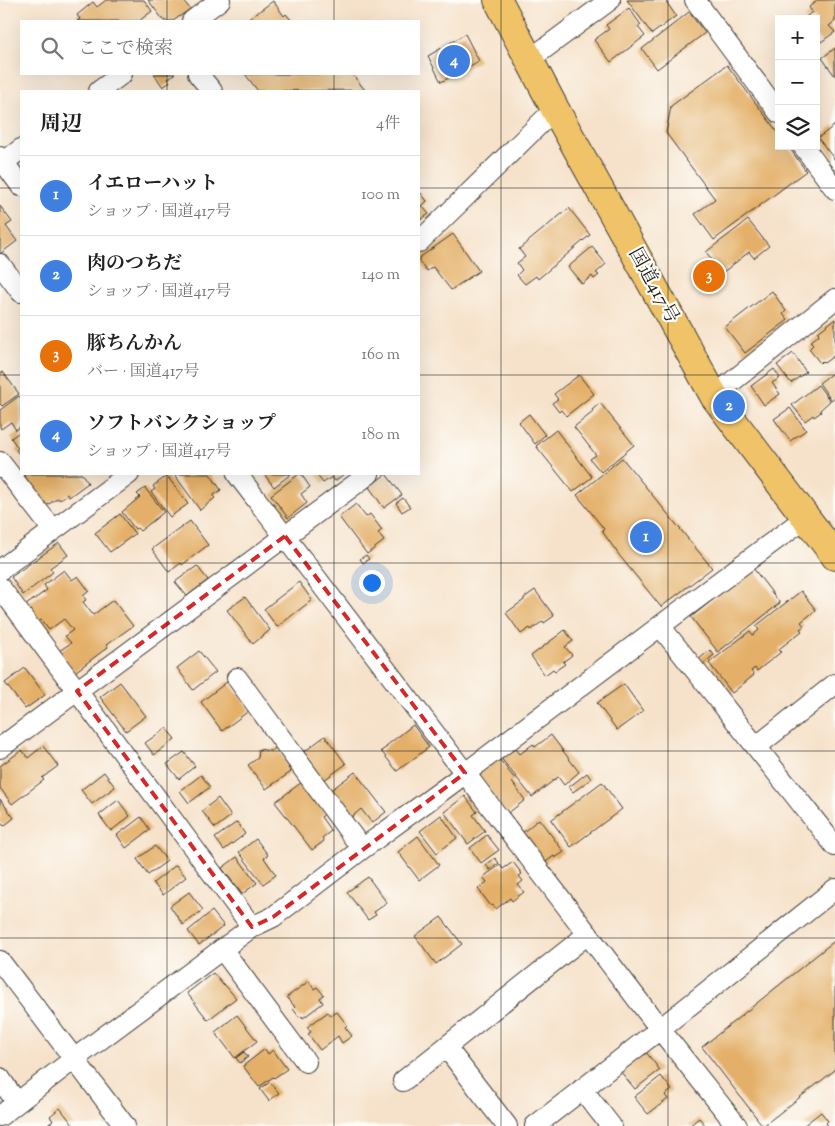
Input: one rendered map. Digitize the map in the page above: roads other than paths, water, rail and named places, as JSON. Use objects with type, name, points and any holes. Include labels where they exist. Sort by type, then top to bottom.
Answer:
[{"type":"highway","name":"国道417号","points":[[498,0],[529,60],[714,396],[835,556]]},
{"type":"street","points":[[193,20],[220,0]]},
{"type":"street","points":[[529,60],[610,0]]},
{"type":"street","points":[[695,0],[775,108]]},
{"type":"street","points":[[100,90],[121,75]]},
{"type":"street","points":[[199,75],[211,90]]},
{"type":"street","points":[[420,241],[556,109]]},
{"type":"street","points":[[20,150],[1,162],[20,185]]},
{"type":"street","points":[[807,150],[835,189]]},
{"type":"street","points":[[0,264],[20,291]]},
{"type":"street","points":[[714,396],[835,299]]},
{"type":"street","points":[[0,462],[53,530]]},
{"type":"street","points":[[0,570],[128,475]]},
{"type":"street","points":[[238,475],[660,1029],[737,1126]]},
{"type":"street","points":[[0,748],[368,475]]},
{"type":"street","points":[[0,1116],[252,927],[273,917],[806,518]]},
{"type":"street","points":[[0,587],[252,927]]},
{"type":"street","points":[[660,626],[835,846]]},
{"type":"street","points":[[237,678],[362,849]]},
{"type":"street","points":[[756,747],[835,684]]},
{"type":"street","points":[[535,1126],[835,889]]},
{"type":"street","points":[[403,1081],[588,934]]},
{"type":"street","points":[[222,949],[306,1062]]},
{"type":"street","points":[[0,962],[126,1126]]},
{"type":"street","points":[[446,1047],[507,1126]]},
{"type":"street","points":[[0,1078],[18,1102]]},
{"type":"street","points":[[582,1089],[611,1126]]},
{"type":"place","name":"ソフトバンクショップ","points":[[454,61]]},
{"type":"place","name":"豚ちんかん","points":[[709,276]]},
{"type":"place","name":"肉のつちだ","points":[[729,406]]},
{"type":"place","name":"イエローハット","points":[[646,537]]}]
